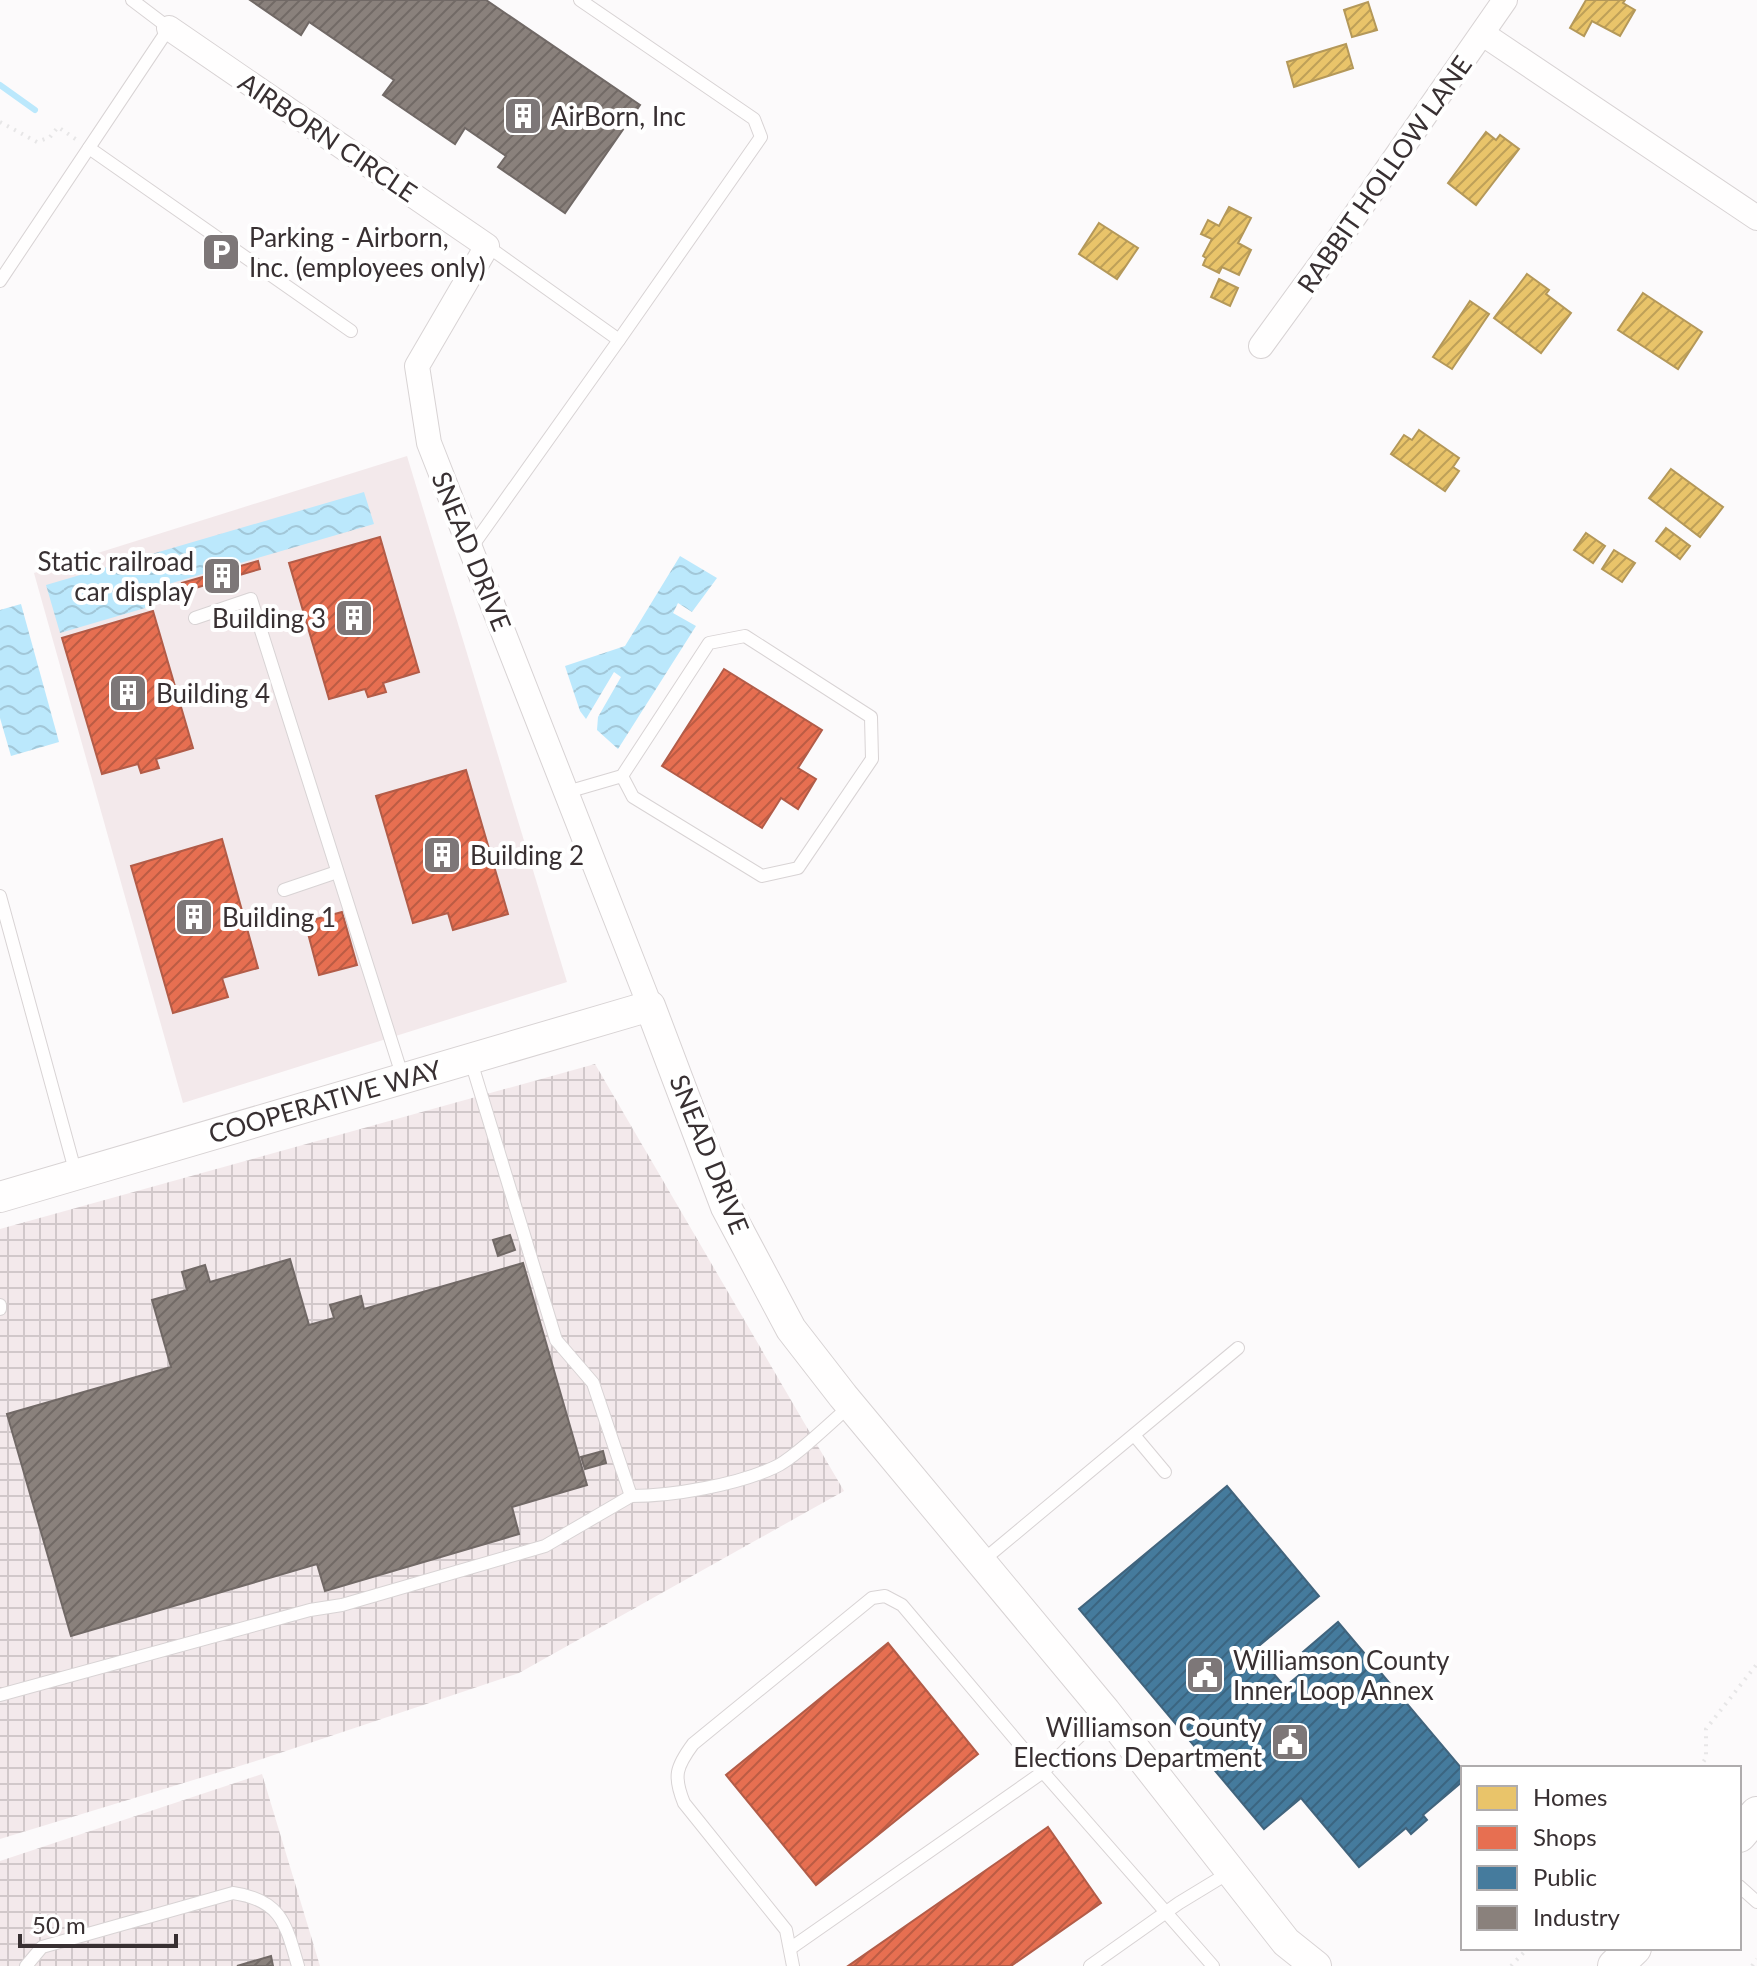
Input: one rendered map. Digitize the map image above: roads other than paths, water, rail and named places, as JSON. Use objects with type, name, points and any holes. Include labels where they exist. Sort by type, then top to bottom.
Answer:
[{"type":"main road","points":[[1741,1833],[1757,1814]]},
{"type":"main road","points":[[1615,1966],[1632,1950]]},
{"type":"street","name":"RABBIT HOLLOW LANE","points":[[1261,346],[1505,0]]},
{"type":"street","name":"AIRBORN CIRCLE","points":[[169,28],[487,246]]},
{"type":"street","points":[[1483,34],[1757,218]]},
{"type":"street","name":"SNEAD DRIVE","points":[[487,246],[417,366],[429,443],[726,1207],[791,1329],[1105,1711],[1232,1871],[1291,1954],[1316,1966]]},
{"type":"street","name":"COOPERATIVE WAY","points":[[0,1197],[650,1006]]},
{"type":"lane","points":[[0,281],[169,28],[132,0]]},
{"type":"lane","points":[[471,548],[761,137],[754,119],[580,0]]},
{"type":"lane","points":[[89,148],[351,331]]},
{"type":"lane","points":[[487,246],[619,340]]},
{"type":"lane","points":[[195,618],[251,599],[403,1078]]},
{"type":"lane","points":[[567,792],[622,776],[709,643],[745,636],[871,717],[872,759],[798,868],[762,876],[633,797],[622,776]]},
{"type":"lane","points":[[284,890],[337,872]]},
{"type":"lane","points":[[0,896],[76,1174]]},
{"type":"lane","points":[[470,1058],[556,1340],[593,1383],[631,1496]]},
{"type":"lane","points":[[981,1562],[1238,1348]]},
{"type":"lane","points":[[0,1695],[310,1610],[342,1605],[545,1546],[631,1496],[661,1496],[739,1479],[776,1467],[851,1405]]},
{"type":"lane","points":[[1134,1435],[1165,1472]]},
{"type":"lane","points":[[793,1966],[786,1930],[684,1803],[677,1786],[679,1764],[693,1744],[872,1598],[885,1596],[902,1605],[1213,1966]]},
{"type":"lane","points":[[791,1948],[1043,1772],[1105,1711]]},
{"type":"lane","points":[[1090,1966],[1166,1911],[1232,1871]]},
{"type":"lane","points":[[1741,1888],[1757,1902]]},
{"type":"lane","points":[[26,1966],[42,1947],[233,1893],[249,1896],[270,1907],[285,1923],[298,1966]]},
{"type":"water","points":[[364,492],[374,524],[148,590],[152,606],[60,633],[46,585]]},
{"type":"water","points":[[680,556],[717,578],[692,612],[678,603],[673,613],[696,626],[618,749],[597,730],[598,717],[621,677],[614,672],[586,719],[580,711],[565,666],[625,646]]},
{"type":"water","points":[[21,604],[59,742],[11,756],[0,718],[0,610]]},
{"type":"waterway","points":[[0,85],[35,110]]},
{"type":"place","name":"AirBorn, Inc","points":[[523,116]]},
{"type":"place","name":"Parking - Airborn, Inc. (employees only)","points":[[221,252]]},
{"type":"place","name":"Static railroad car display","points":[[222,576]]},
{"type":"place","name":"Building 3","points":[[354,618]]},
{"type":"place","name":"Building 4","points":[[128,693]]},
{"type":"place","name":"Building 2","points":[[442,855]]},
{"type":"place","name":"Building 1","points":[[194,917]]},
{"type":"place","name":"Williamson County Inner Loop Annex","points":[[1205,1675]]},
{"type":"place","name":"Williamson County Elections Department","points":[[1290,1742]]}]
